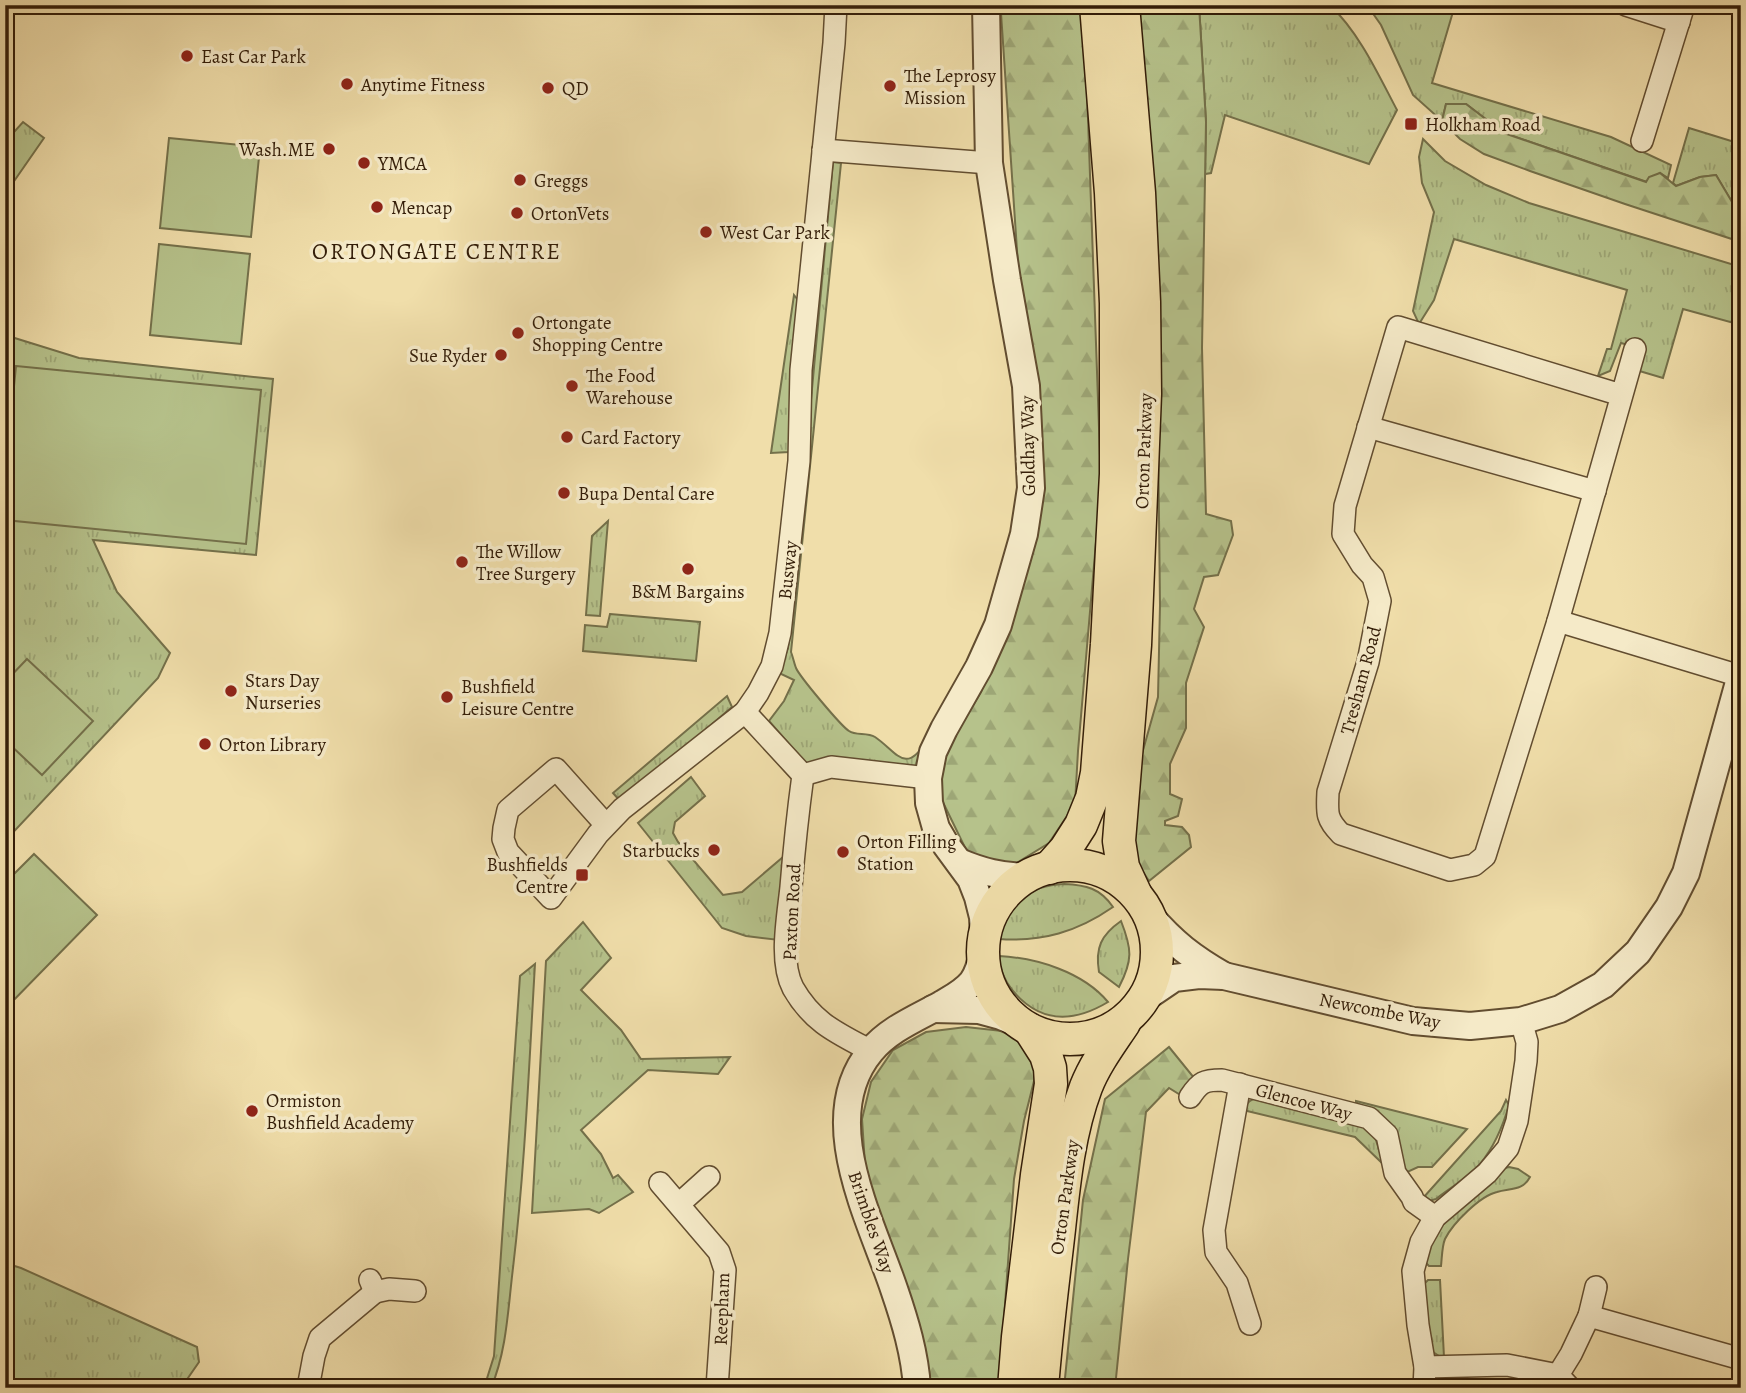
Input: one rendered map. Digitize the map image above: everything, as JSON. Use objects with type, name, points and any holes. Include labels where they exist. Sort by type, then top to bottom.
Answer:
[{"type":"main road","name":"Orton Parkway","points":[[1037,872],[1065,850],[1082,825],[1091,798],[1097,773],[1110,592],[1116,474],[1116,303],[1111,193],[1096,5]]},
{"type":"main road","name":"Orton Parkway","points":[[1123,5],[1139,193],[1145,394],[1135,645],[1119,841],[1123,867],[1142,905]]},
{"type":"main road","points":[[1072,865],[1095,869],[1117,878],[1142,905],[1156,936],[1158,957],[1154,978],[1136,1008],[1110,1031],[1090,1038],[1070,1040],[1049,1037],[1026,1028],[1009,1014],[990,986],[984,970],[983,945],[992,914],[1006,893],[1037,872],[1072,865]]},
{"type":"main road","name":"Orton Parkway","points":[[1042,1388],[1065,1178],[1075,1122],[1099,1059],[1136,1008]]},
{"type":"main road","name":"Orton Parkway","points":[[1014,1388],[1037,1175],[1051,1084],[1046,1055],[1026,1028]]},
{"type":"street","name":"Busway","points":[[606,825],[556,769],[508,810],[503,839],[508,852],[551,898],[606,825],[622,809],[745,712],[772,666],[780,633],[799,461],[801,370],[836,5]]},
{"type":"street","name":"Goldhay Way","points":[[983,945],[983,917],[978,897],[971,879],[936,828],[929,803],[928,778],[933,752],[979,667],[998,625],[1024,534],[1031,488],[1026,386],[989,163],[986,5]]},
{"type":"street","points":[[1626,5],[1682,13],[1642,141]]},
{"type":"street","points":[[822,150],[989,163]]},
{"type":"street","name":"Tresham Road","points":[[1621,395],[1398,327],[1345,506],[1343,534],[1362,565],[1373,577],[1380,601],[1368,662],[1328,792],[1327,809],[1330,822],[1341,834],[1450,870],[1474,865],[1485,856],[1558,621],[1635,349]]},
{"type":"street","points":[[1368,427],[1595,491]]},
{"type":"street","points":[[1558,621],[1741,676]]},
{"type":"street","name":"Newcombe Way","points":[[1136,1008],[1174,978],[1199,975],[1224,976],[1413,1021],[1470,1026],[1521,1021],[1560,1009],[1603,985],[1638,952],[1669,907],[1686,873],[1741,676]]},
{"type":"street","points":[[745,712],[803,775],[831,767],[928,778]]},
{"type":"street","name":"Paxton Road","points":[[803,775],[795,836],[786,966],[792,986],[811,1012],[830,1030],[871,1051]]},
{"type":"street","points":[[959,862],[1003,876],[1037,872]]},
{"type":"street","name":"Newcombe Way","points":[[1142,905],[1178,946],[1224,976]]},
{"type":"street","name":"Brimbles Way","points":[[917,1388],[916,1370],[898,1301],[853,1172],[847,1110],[852,1086],[871,1051],[890,1032],[961,993],[972,982],[979,968],[983,945]]},
{"type":"street","name":"Brimbles Way","points":[[933,1009],[979,1010],[1001,1016],[1026,1028]]},
{"type":"street","points":[[1521,1021],[1527,1042],[1523,1088],[1517,1121],[1508,1147],[1487,1172],[1436,1217],[1421,1242],[1413,1271],[1424,1378],[1507,1365],[1564,1382],[1571,1354],[1589,1316],[1596,1287]]},
{"type":"street","name":"Glencoe Way","points":[[1191,1097],[1199,1084],[1209,1080],[1222,1080],[1369,1118],[1387,1135],[1395,1173],[1414,1202],[1436,1217]]},
{"type":"street","name":"Glencoe Way","points":[[1240,1084],[1214,1230],[1216,1252],[1245,1278],[1251,1324]]},
{"type":"street","points":[[679,1204],[709,1177]]},
{"type":"street","name":"Reepham","points":[[660,1183],[719,1252],[725,1270],[717,1388]]},
{"type":"street","points":[[308,1388],[320,1338],[373,1286],[415,1291]]},
{"type":"street","points":[[1589,1316],[1741,1359]]},
{"type":"green space","points":[[1006,5],[1084,6],[1101,484],[1075,804],[1049,843],[1015,864],[972,862],[937,790],[943,755],[981,692],[1034,547],[1038,382],[1021,310],[1001,13]]},
{"type":"green space","points":[[1138,5],[1199,5],[1206,122],[1202,348],[1206,514],[1231,521],[1233,535],[1218,575],[1204,577],[1194,609],[1204,627],[1186,683],[1186,728],[1170,764],[1170,794],[1182,799],[1178,816],[1165,821],[1165,825],[1182,827],[1189,835],[1191,847],[1149,881],[1132,855],[1140,761],[1158,697],[1160,605],[1156,253]]},
{"type":"green space","points":[[1199,5],[1330,5],[1359,41],[1397,110],[1369,164],[1225,115],[1211,173],[1205,174],[1206,122]]},
{"type":"green space","points":[[1367,5],[1455,5],[1432,83],[1611,137],[1671,165],[1668,178],[1660,173],[1647,182],[1504,133],[1466,104],[1446,104],[1442,121],[1413,95],[1381,25]]},
{"type":"green space","points":[[1446,104],[1466,104],[1504,133],[1646,182],[1649,177],[1660,173],[1676,186],[1700,177],[1716,175],[1732,202],[1741,205],[1741,242],[1484,154],[1460,139],[1442,121]]},
{"type":"green space","points":[[23,122],[44,138],[10,187],[5,189],[5,142]]},
{"type":"green space","points":[[1689,128],[1741,144],[1741,205],[1732,202],[1716,175],[1700,177],[1676,186],[1673,183]]},
{"type":"green space","points":[[169,138],[260,147],[251,237],[160,228]]},
{"type":"green space","points":[[1423,139],[1445,161],[1486,185],[1529,203],[1741,267],[1741,325],[1683,309],[1663,378],[1636,370],[1639,348],[1621,343],[1610,371],[1598,376],[1607,349],[1611,349],[1627,290],[1454,239],[1434,300],[1419,324],[1413,311],[1434,212],[1422,183],[1419,157]]},
{"type":"green space","points":[[833,162],[841,163],[791,652],[796,668],[805,681],[849,731],[875,737],[895,754],[906,759],[919,752],[926,742],[925,764],[907,771],[810,768],[769,721],[784,701],[794,680],[779,673],[788,648]]},
{"type":"green space","points":[[159,244],[250,254],[241,344],[150,335]]},
{"type":"green space","points":[[794,295],[801,304],[789,452],[771,453]]},
{"type":"green space","points":[[5,335],[79,358],[273,379],[256,555],[93,540],[117,592],[170,653],[158,678],[5,841]]},
{"type":"green space","points":[[16,366],[261,390],[246,544],[5,520],[5,478]]},
{"type":"green space","points":[[608,521],[600,616],[586,615],[592,536]]},
{"type":"green space","points":[[610,614],[700,622],[696,661],[583,651],[585,625],[607,627]]},
{"type":"green space","points":[[27,659],[93,721],[42,775],[5,740],[5,682]]},
{"type":"green space","points":[[727,696],[732,707],[621,802],[613,793]]},
{"type":"green space","points":[[691,777],[705,796],[675,822],[673,833],[723,895],[742,892],[783,857],[779,940],[746,936],[722,928],[638,823]]},
{"type":"green space","points":[[34,854],[97,915],[5,1009],[5,883]]},
{"type":"green space","points":[[1064,884],[1092,889],[1113,907],[1086,923],[1059,934],[1030,939],[999,939],[1006,916],[1021,899],[1040,888]]},
{"type":"green space","points":[[1121,921],[1127,939],[1129,962],[1119,987],[1099,972],[1098,956],[1104,937]]},
{"type":"green space","points":[[583,922],[611,958],[581,990],[621,1030],[641,1059],[730,1057],[718,1074],[648,1070],[581,1130],[601,1154],[613,1178],[618,1175],[633,1192],[599,1213],[589,1209],[532,1213],[546,961]]},
{"type":"green space","points":[[999,956],[1058,968],[1086,982],[1108,1002],[1082,1014],[1070,1016],[1046,1014],[1034,1009],[1023,1002],[1007,983]]},
{"type":"green space","points":[[535,964],[524,1154],[508,1314],[496,1374],[491,1388],[484,1388],[494,1356],[520,976]]},
{"type":"green space","points":[[966,1027],[1020,1033],[1037,1069],[1014,1179],[999,1388],[924,1388],[866,1180],[862,1119],[871,1082],[893,1050],[926,1032]]},
{"type":"green space","points":[[1169,1047],[1195,1079],[1182,1096],[1169,1088],[1146,1112],[1115,1388],[1064,1388],[1083,1200],[1105,1099]]},
{"type":"green space","points":[[1259,1097],[1350,1118],[1374,1134],[1384,1165],[1355,1137],[1243,1110],[1250,1101]]},
{"type":"green space","points":[[1506,1100],[1509,1105],[1501,1128],[1480,1164],[1436,1199],[1429,1201],[1423,1198],[1501,1111]]},
{"type":"green space","points":[[1356,1101],[1467,1129],[1432,1167],[1418,1167],[1403,1174],[1377,1112]]},
{"type":"green space","points":[[1509,1167],[1530,1177],[1527,1182],[1520,1187],[1490,1195],[1468,1211],[1445,1239],[1441,1266],[1429,1266],[1424,1261],[1439,1224],[1501,1169]]},
{"type":"green space","points":[[5,1263],[197,1347],[199,1362],[181,1388],[5,1388]]},
{"type":"green space","points":[[1428,1280],[1440,1280],[1444,1357],[1430,1350],[1422,1286]]},
{"type":"place","name":"East Car Park","points":[[187,56]]},
{"type":"place","name":"Anytime Fitness","points":[[347,84]]},
{"type":"place","name":"The Leprosy Mission","points":[[890,86]]},
{"type":"place","name":"QD","points":[[548,88]]},
{"type":"place","name":"Holkham Road","points":[[1411,124]]},
{"type":"place","name":"Wash.ME","points":[[329,149]]},
{"type":"place","name":"YMCA","points":[[364,163]]},
{"type":"place","name":"Greggs","points":[[520,180]]},
{"type":"place","name":"Mencap","points":[[377,207]]},
{"type":"place","name":"OrtonVets","points":[[517,213]]},
{"type":"place","name":"West Car Park","points":[[706,232]]},
{"type":"place","name":"Ortongate Shopping Centre","points":[[518,333]]},
{"type":"place","name":"Sue Ryder","points":[[501,355]]},
{"type":"place","name":"The Food Warehouse","points":[[572,386]]},
{"type":"place","name":"Card Factory","points":[[567,437]]},
{"type":"place","name":"Bupa Dental Care","points":[[564,493]]},
{"type":"place","name":"The Willow Tree Surgery","points":[[462,562]]},
{"type":"place","name":"B&M Bargains","points":[[688,569]]},
{"type":"place","name":"Stars Day Nurseries","points":[[231,691]]},
{"type":"place","name":"Bushfield Leisure Centre","points":[[447,697]]},
{"type":"place","name":"Orton Library","points":[[205,744]]},
{"type":"place","name":"Starbucks","points":[[714,850]]},
{"type":"place","name":"Orton Filling Station","points":[[843,852]]},
{"type":"place","name":"Bushfields Centre","points":[[582,875]]},
{"type":"place","name":"Ormiston Bushfield Academy","points":[[252,1111]]},
{"type":"district","name":"ORTONGATE CENTRE","points":[[437,251]]}]
